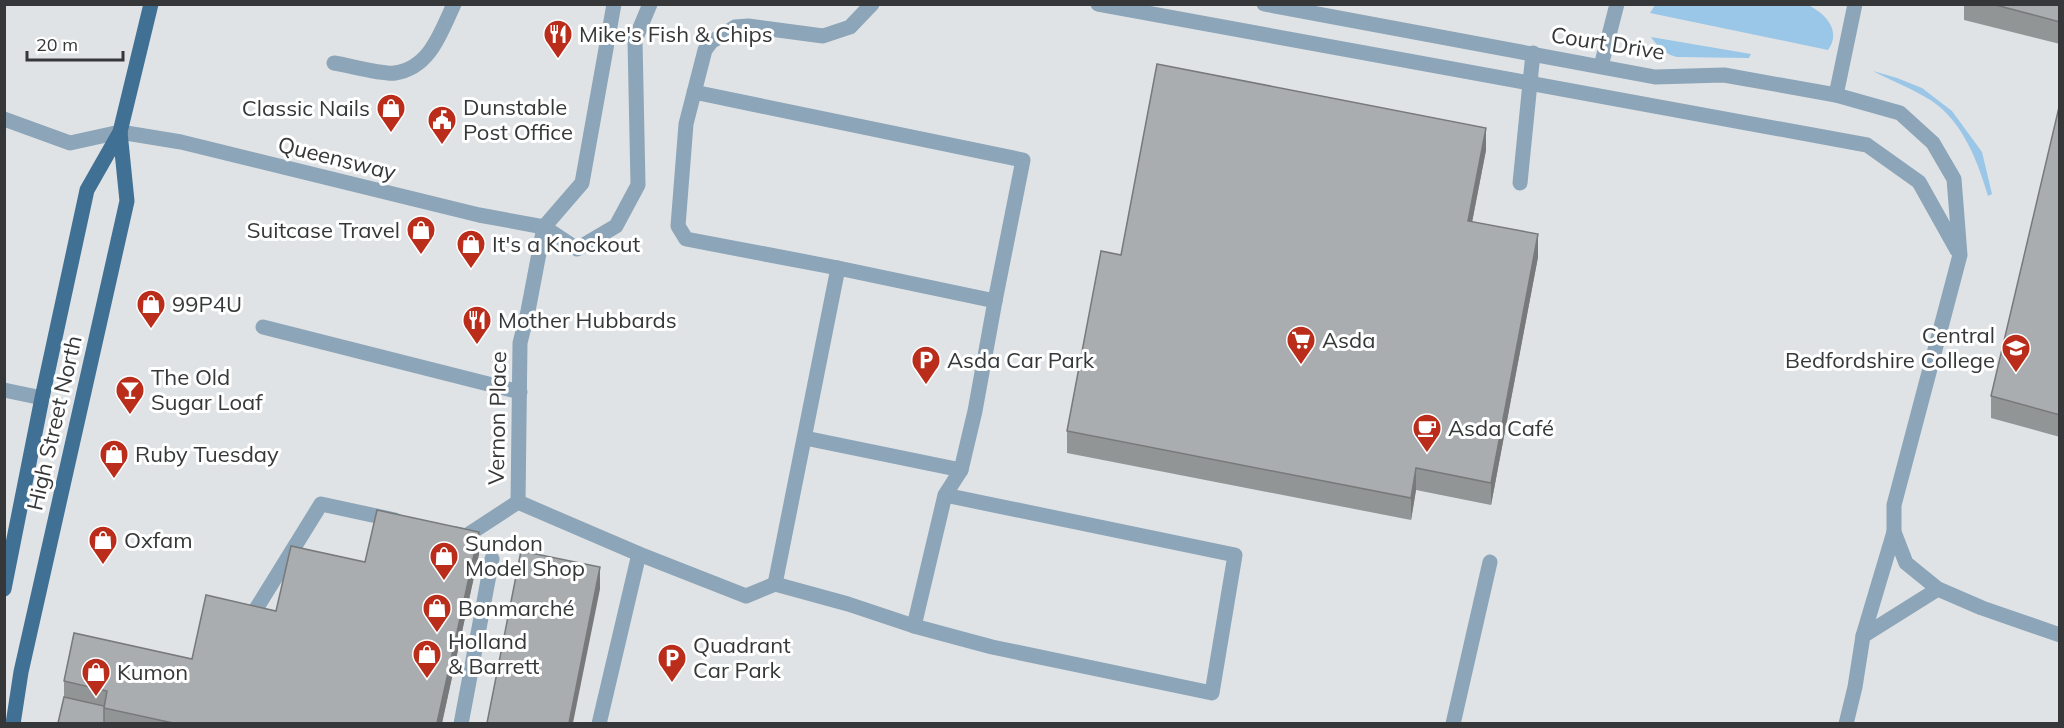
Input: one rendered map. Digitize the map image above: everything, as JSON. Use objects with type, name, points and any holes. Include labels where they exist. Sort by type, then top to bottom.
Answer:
[{"type":"main road","name":"High Street North","points":[[4,589],[87,190],[120,132],[151,4]]},
{"type":"main road","name":"High Street North","points":[[13,723],[21,672],[127,201],[120,132]]},
{"type":"street","points":[[334,63],[394,74],[414,66],[434,48],[454,4]]},
{"type":"street","points":[[614,4],[582,183],[544,227],[577,249],[616,226],[638,184],[634,40],[650,4]]},
{"type":"street","points":[[873,4],[850,27],[823,36],[747,26],[735,27],[711,42],[705,50],[686,124],[678,226],[686,239],[995,301]]},
{"type":"street","points":[[1098,4],[1867,145],[1919,182],[1960,255]]},
{"type":"street","name":"Court Drive","points":[[1264,4],[1654,77],[1724,75],[1836,95],[1900,113],[1933,143],[1954,179],[1960,255],[1894,505],[1894,532]]},
{"type":"street","points":[[1601,66],[1617,4]]},
{"type":"street","points":[[1836,95],[1855,4]]},
{"type":"street","points":[[1520,183],[1533,53]]},
{"type":"street","points":[[694,92],[1023,160],[975,411],[961,470],[945,495],[914,626]]},
{"type":"street","points":[[4,119],[70,143],[120,132]]},
{"type":"street","name":"Queensway","points":[[120,132],[181,142],[479,215],[544,227]]},
{"type":"street","name":"Vernon Place","points":[[544,227],[520,343],[518,502],[639,554],[746,596],[776,584]]},
{"type":"street","points":[[838,268],[776,584],[848,604],[914,626],[992,646],[1212,693],[1235,555],[945,495]]},
{"type":"street","points":[[263,327],[520,392]]},
{"type":"street","points":[[4,390],[42,398]]},
{"type":"street","points":[[805,438],[961,470]]},
{"type":"street","points":[[443,531],[466,536],[518,502]]},
{"type":"street","points":[[251,617],[321,504],[410,524]]},
{"type":"street","points":[[1894,532],[1906,563],[1938,589],[1982,608],[2060,635]]},
{"type":"street","points":[[1846,723],[1855,687],[1863,636],[1894,532]]},
{"type":"street","points":[[599,723],[639,554]]},
{"type":"street","points":[[461,723],[492,559]]},
{"type":"street","points":[[1453,723],[1490,562]]},
{"type":"street","points":[[1863,636],[1938,589]]},
{"type":"shaded area","points":[[1655,5],[1808,5],[1830,23],[1832,43],[1828,50],[1650,13]]},
{"type":"shaded area","points":[[1651,37],[1751,54],[1749,58],[1677,57],[1662,50]]},
{"type":"shaded area","points":[[1873,71],[1922,88],[1952,111],[1982,152],[1992,194],[1988,196],[1974,157],[1961,131],[1943,110],[1925,97]]},
{"type":"building","points":[[1992,4],[2060,4],[2060,22]]},
{"type":"building","name":"Asda","points":[[1157,64],[1486,128],[1468,221],[1538,234],[1491,483],[1416,468],[1411,498],[1067,431],[1101,251],[1121,255]]},
{"type":"building","points":[[2060,103],[2060,415],[1991,396]]},
{"type":"building","points":[[377,510],[479,532],[437,723],[173,723],[104,708],[107,691],[64,681],[74,633],[192,659],[206,595],[276,611],[291,546],[365,562]]},
{"type":"building","points":[[521,551],[600,567],[569,723],[487,723]]},
{"type":"building","points":[[64,697],[104,706],[104,723],[58,723]]},
{"type":"place","name":"Mike's Fish & Chips","points":[[558,60]]},
{"type":"place","name":"Classic Nails","points":[[391,134]]},
{"type":"place","name":"Dunstable Post Office","points":[[442,146]]},
{"type":"place","name":"Suitcase Travel","points":[[421,256]]},
{"type":"place","name":"It's a Knockout","points":[[471,270]]},
{"type":"place","name":"99P4U","points":[[151,330]]},
{"type":"place","name":"Mother Hubbards","points":[[477,346]]},
{"type":"place","name":"Asda","points":[[1301,366]]},
{"type":"place","name":"Central Bedfordshire College","points":[[2016,374]]},
{"type":"place","name":"Asda Car Park","points":[[926,386]]},
{"type":"place","name":"The Old Sugar Loaf","points":[[130,416]]},
{"type":"place","name":"Asda Café","points":[[1427,454]]},
{"type":"place","name":"Ruby Tuesday","points":[[114,480]]},
{"type":"place","name":"Oxfam","points":[[103,566]]},
{"type":"place","name":"Sundon Model Shop","points":[[444,582]]},
{"type":"place","name":"Bonmarché","points":[[437,634]]},
{"type":"place","name":"Holland & Barrett","points":[[427,680]]},
{"type":"place","name":"Quadrant Car Park","points":[[672,684]]},
{"type":"place","name":"Kumon","points":[[96,698]]}]
